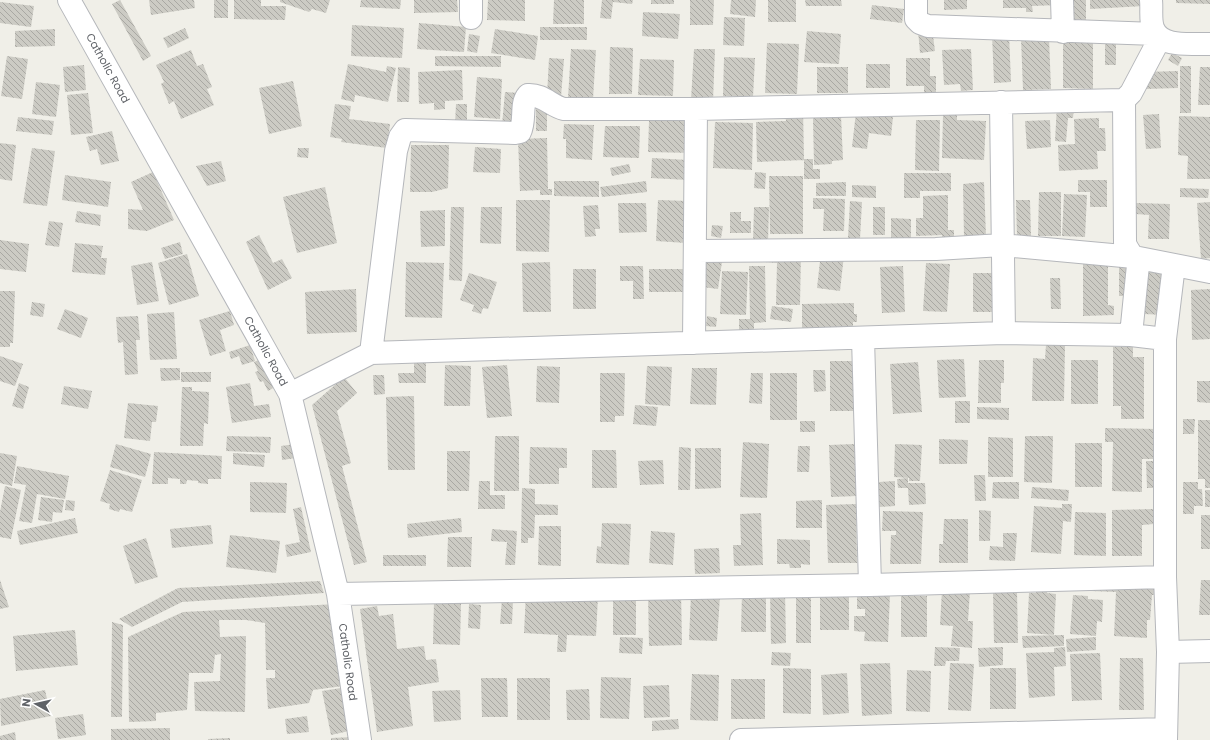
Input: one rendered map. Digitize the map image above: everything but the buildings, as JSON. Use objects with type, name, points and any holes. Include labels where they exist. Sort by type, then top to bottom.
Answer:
[{"type":"street","name":"Catholic Road","points":[[70,0],[290,394],[338,594],[360,740]]},
{"type":"street","points":[[916,0],[916,19],[920,23],[928,26],[1158,36],[1177,43],[1210,44]]},
{"type":"street","points":[[1062,0],[1063,32]]},
{"type":"street","points":[[1151,0],[1153,27],[1158,36]]},
{"type":"street","points":[[371,353],[396,151],[400,137],[405,130],[520,132],[522,127],[525,99],[528,94],[535,94],[546,99],[558,108],[564,109],[696,109],[1124,100],[1131,93],[1158,36]]},
{"type":"street","points":[[1124,100],[1125,243],[1127,250],[1134,257],[1138,265],[1132,335]]},
{"type":"street","points":[[1001,102],[1004,333]]},
{"type":"street","points":[[694,343],[696,251],[696,109]]},
{"type":"street","points":[[696,251],[936,249],[1002,245],[1134,257],[1210,272]]},
{"type":"street","points":[[741,740],[1166,735],[1168,652],[1165,577],[1165,339],[1174,265]]},
{"type":"street","points":[[290,394],[371,353],[1004,333],[1132,335],[1165,339]]},
{"type":"street","points":[[863,338],[870,584]]},
{"type":"street","points":[[338,594],[1165,577]]},
{"type":"street","points":[[1168,652],[1210,651]]}]
